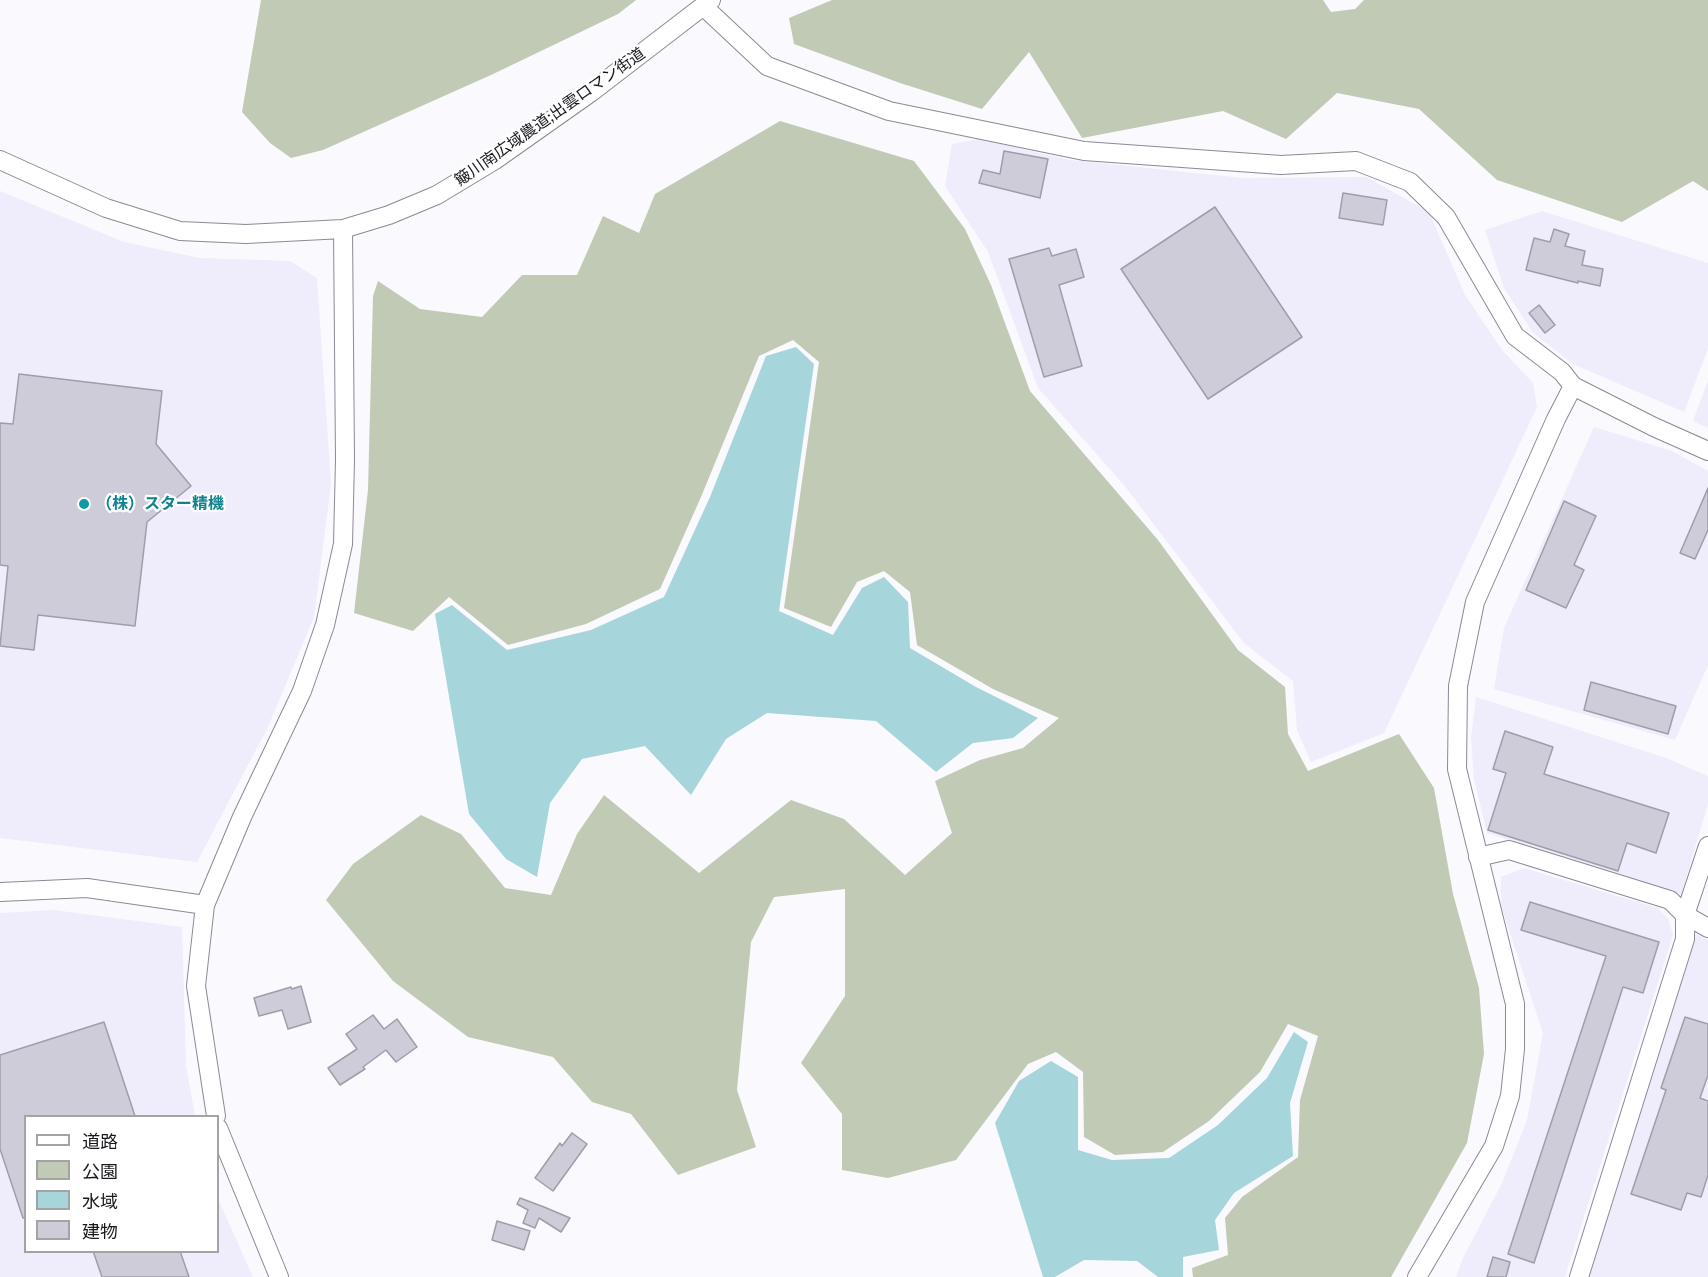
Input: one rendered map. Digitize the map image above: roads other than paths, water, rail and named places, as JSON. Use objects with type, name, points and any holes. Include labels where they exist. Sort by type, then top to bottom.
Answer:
[{"type":"street","name":"簸川南広域農道;出雲ロマン街道","points":[[0,160],[106,208],[180,231],[246,234],[343,229],[389,215],[437,195],[495,160],[590,93],[707,3]]},
{"type":"street","points":[[707,3],[766,66],[889,111],[1084,151],[1281,165],[1356,160],[1410,182],[1446,217],[1515,336],[1562,372],[1573,386],[1708,451]]},
{"type":"street","points":[[216,1115],[196,986],[204,905],[242,817],[303,691],[325,625],[343,544],[345,448],[343,229]]},
{"type":"street","points":[[1417,1277],[1494,1146],[1510,1096],[1515,1049],[1515,1004],[1457,769],[1458,686],[1475,602],[1556,418],[1573,386]]},
{"type":"street","points":[[1579,1277],[1685,939],[1685,915],[1708,846]]},
{"type":"street","points":[[1478,857],[1509,850],[1670,900],[1685,915],[1708,928]]},
{"type":"street","points":[[0,892],[87,888],[204,905]]},
{"type":"street","points":[[219,1130],[279,1277]]},
{"type":"water","points":[[796,347],[814,364],[779,611],[833,635],[862,588],[884,577],[908,602],[910,648],[976,687],[1038,718],[1013,738],[973,743],[936,772],[876,721],[767,713],[726,739],[691,795],[645,746],[582,759],[550,803],[537,877],[506,859],[469,814],[435,614],[452,605],[507,650],[591,630],[664,597],[710,497],[766,356]]},
{"type":"water","points":[[1294,1032],[1308,1042],[1290,1103],[1293,1156],[1234,1193],[1215,1220],[1219,1250],[1183,1257],[1183,1277],[1158,1277],[1137,1261],[1084,1260],[1055,1277],[1043,1277],[995,1123],[1019,1081],[1051,1061],[1078,1077],[1078,1150],[1112,1160],[1169,1158],[1218,1125],[1267,1078]]},
{"type":"place","name":"（株）スター精機","points":[[84,504]]}]
